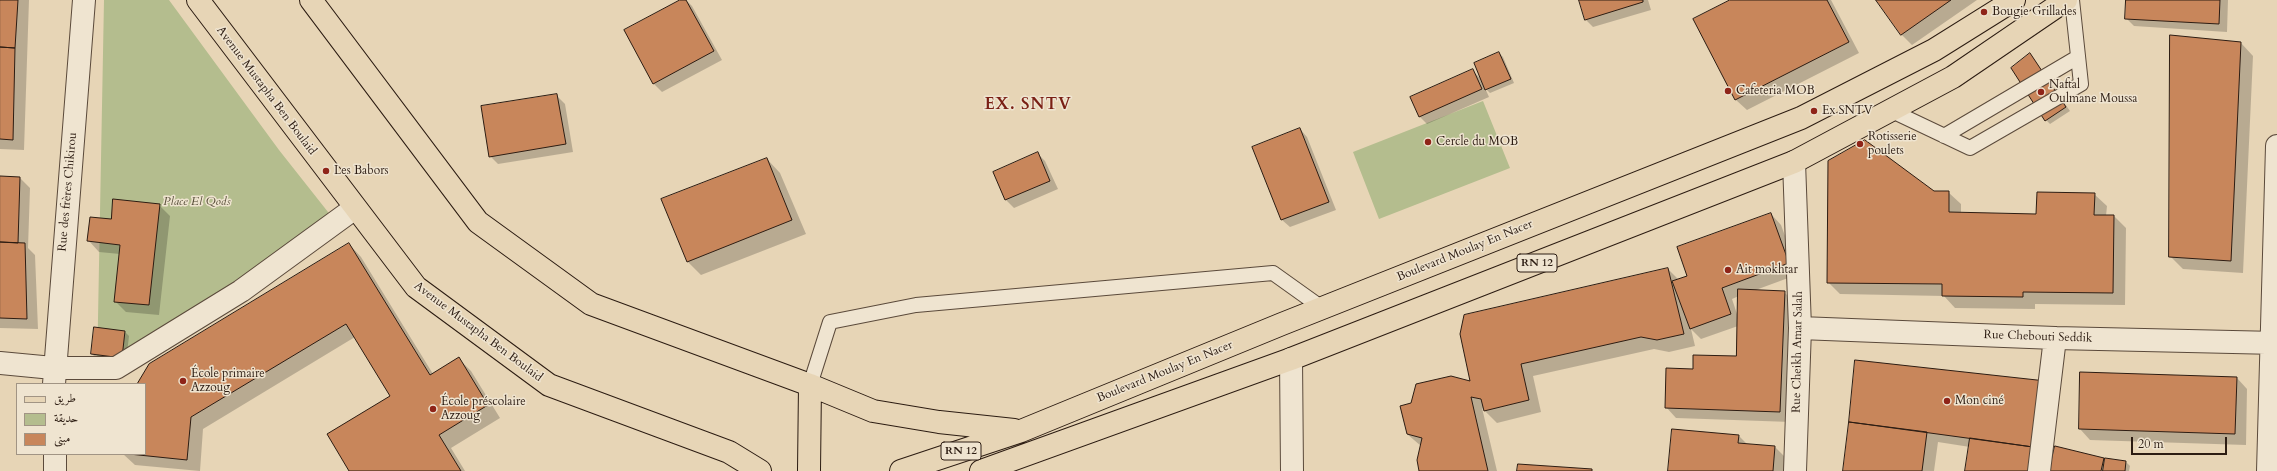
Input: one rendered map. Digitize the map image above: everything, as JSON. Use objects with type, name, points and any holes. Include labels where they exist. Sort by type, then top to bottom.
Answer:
[{"type":"main road","name":"Avenue Mustapha Ben Boulaid","points":[[198,0],[416,288],[549,385],[729,452],[760,471]]},
{"type":"main road","points":[[311,0],[478,222],[591,304],[810,385],[873,411],[939,422],[1021,431]]},
{"type":"main road","name":"Boulevard Moulay En Nacer","points":[[902,471],[1021,431],[1322,308],[1801,118],[1934,50],[2014,0]]},
{"type":"main road","name":"RN 12","points":[[981,471],[1291,359],[1794,162],[1953,78],[2066,0]]},
{"type":"main road","points":[[810,385],[810,471]]},
{"type":"street","name":"Rue des frères Chikirou","points":[[54,376],[84,0]]},
{"type":"street","points":[[2268,471],[2275,343],[2277,146]]},
{"type":"street","name":"Rue Cheikh Amar Salah","points":[[1794,162],[1800,328],[1795,471]]},
{"type":"street","points":[[0,363],[54,376],[116,368],[241,291],[355,208]]},
{"type":"street","name":"Rue Chebouti Seddik","points":[[1800,328],[2055,338],[2275,343]]},
{"type":"street","points":[[2039,471],[2055,338]]},
{"type":"street","points":[[1291,359],[1292,471]]},
{"type":"street","points":[[55,455],[55,471]]},
{"type":"lane","points":[[1892,110],[1970,148],[2081,84],[2072,0]]},
{"type":"lane","points":[[1944,136],[2078,57]]},
{"type":"lane","points":[[810,385],[830,322],[916,305],[1273,273],[1322,308]]},
{"type":"green space","name":"Place El Qods","points":[[104,0],[169,0],[279,150],[343,231],[97,371]]},
{"type":"green space","points":[[1483,101],[1510,168],[1379,219],[1353,152]]},
{"type":"building","points":[[0,0],[18,0],[15,48],[0,47]]},
{"type":"building","points":[[680,0],[686,0],[714,51],[653,84],[624,30]]},
{"type":"building","points":[[1579,0],[1643,0],[1643,2],[1585,20]]},
{"type":"building","points":[[1730,0],[1827,0],[1849,42],[1735,100],[1693,19]]},
{"type":"building","points":[[1876,0],[1951,0],[1901,35]]},
{"type":"building","points":[[2126,0],[2220,0],[2219,24],[2125,19]]},
{"type":"building","points":[[2170,35],[2241,42],[2231,261],[2169,257]]},
{"type":"building","points":[[0,47],[15,48],[13,140],[0,139]]},
{"type":"building","points":[[1499,52],[1511,79],[1485,90],[1474,63]]},
{"type":"building","points":[[2030,53],[2066,107],[2045,121],[2011,68]]},
{"type":"building","points":[[1473,69],[1482,89],[1419,117],[1410,97]]},
{"type":"building","points":[[557,94],[566,144],[489,157],[481,106]]},
{"type":"building","points":[[1300,128],[1329,202],[1281,220],[1252,147]]},
{"type":"building","points":[[1865,140],[1934,191],[1949,191],[1949,212],[2036,214],[2037,192],[2095,193],[2094,215],[2114,215],[2113,293],[2023,292],[2023,297],[1942,296],[1942,284],[1827,283],[1828,161]]},
{"type":"building","points":[[1038,152],[1050,181],[1005,200],[993,172]]},
{"type":"building","points":[[767,158],[792,220],[687,262],[661,199]]},
{"type":"building","points":[[0,176],[20,177],[18,243],[0,242]]},
{"type":"building","points":[[113,199],[160,204],[149,305],[114,302],[120,245],[87,241],[90,217],[111,219]]},
{"type":"building","name":"Ait mokhtar","points":[[1771,213],[1789,263],[1722,288],[1731,314],[1690,329],[1672,281],[1687,276],[1677,247]]},
{"type":"building","points":[[0,242],[25,243],[27,319],[0,318]]},
{"type":"building","points":[[349,243],[430,375],[459,357],[488,405],[439,435],[461,471],[349,471],[327,434],[390,396],[346,324],[191,417],[187,460],[139,455],[146,455],[146,383],[138,383],[149,364]]},
{"type":"building","points":[[1668,268],[1684,334],[1657,340],[1641,337],[1521,364],[1529,400],[1484,411],[1481,399],[1471,397],[1488,471],[1419,471],[1417,460],[1422,438],[1407,434],[1400,406],[1411,403],[1416,384],[1451,376],[1470,381],[1460,334],[1464,315]]},
{"type":"building","points":[[1738,289],[1785,291],[1780,412],[1665,408],[1666,368],[1693,369],[1693,355],[1736,356]]},
{"type":"building","points":[[94,327],[125,331],[122,358],[91,354]]},
{"type":"building","name":"Mon ciné","points":[[1855,360],[2046,381],[2033,447],[1849,422]]},
{"type":"building","points":[[2080,372],[2237,377],[2235,434],[2079,429]]},
{"type":"building","points":[[1849,422],[1927,432],[1922,471],[1843,471]]},
{"type":"building","points":[[1672,429],[1739,435],[1738,443],[1775,446],[1773,471],[1668,471]]},
{"type":"building","points":[[1970,438],[2033,447],[2030,471],[1965,471]]},
{"type":"building","points":[[2055,446],[2104,458],[2101,471],[2049,471]]},
{"type":"building","points":[[2105,458],[2126,461],[2125,471],[2103,471]]},
{"type":"building","points":[[1518,464],[1592,469],[1592,471],[1517,471]]},
{"type":"place","name":"Bougie Grillades","points":[[1984,12]]},
{"type":"place","name":"Cafeteria MOB","points":[[1728,91]]},
{"type":"place","name":"Naftal Oulmane Moussa","points":[[2041,92]]},
{"type":"place","name":"Ex SNTV","points":[[1814,111]]},
{"type":"place","name":"Cercle du MOB","points":[[1428,142]]},
{"type":"place","name":"Rotisserie poulets","points":[[1860,144]]},
{"type":"place","name":"Les Babors","points":[[326,171]]},
{"type":"place","name":"Ait mokhtar","points":[[1728,270]]},
{"type":"place","name":"École primaire Azzoug","points":[[183,381]]},
{"type":"place","name":"Mon ciné","points":[[1947,401]]},
{"type":"place","name":"École préscolaire Azzoug","points":[[433,409]]},
{"type":"district","name":"EX. SNTV","points":[[1028,105]]}]
